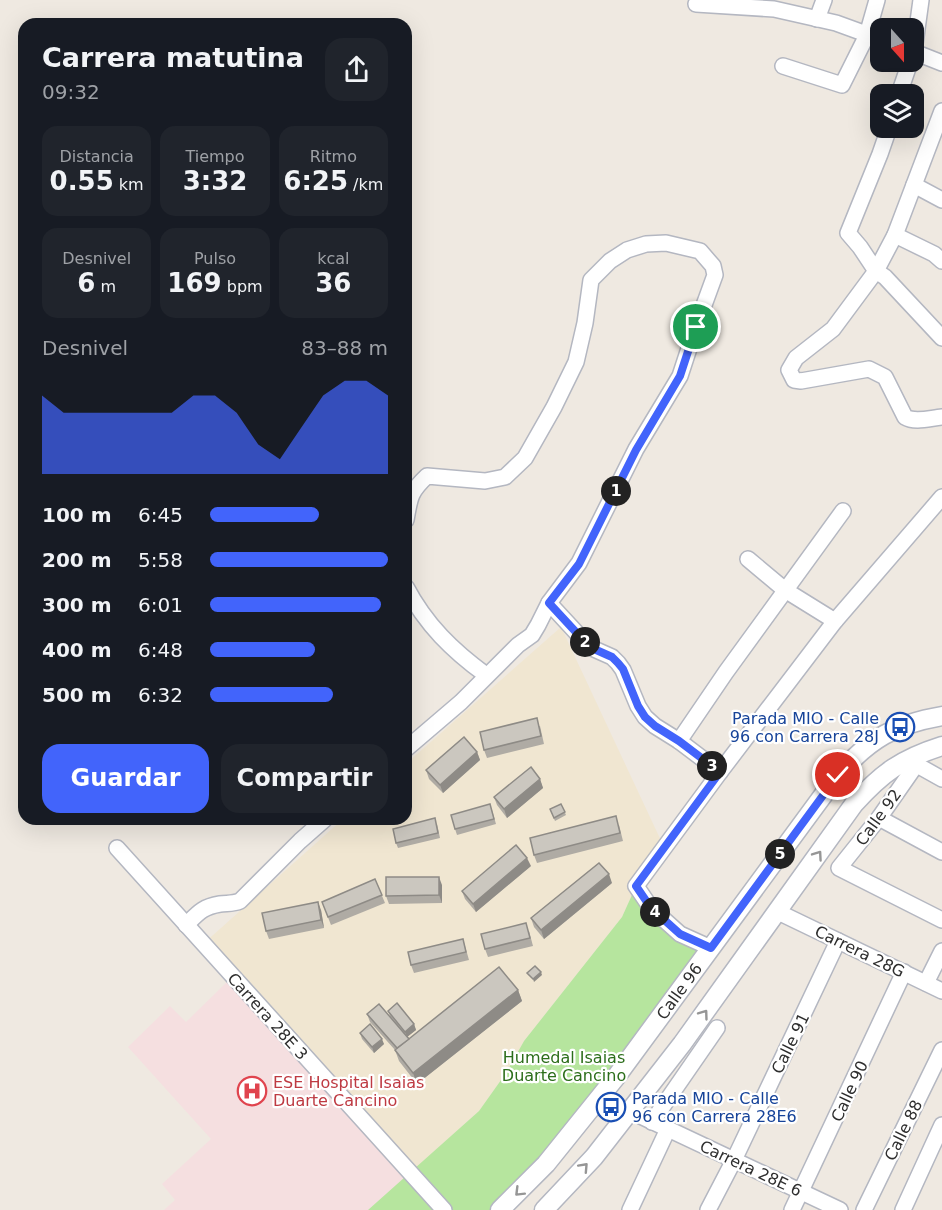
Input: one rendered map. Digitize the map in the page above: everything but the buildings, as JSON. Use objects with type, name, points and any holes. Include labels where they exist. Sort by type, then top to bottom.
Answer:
[{"type":"street","points":[[817,19],[824,0]]},
{"type":"street","points":[[876,18],[877,0]]},
{"type":"street","points":[[919,18],[921,0]]},
{"type":"street","points":[[696,4],[775,5],[870,36]]},
{"type":"street","points":[[783,66],[842,86],[870,43]]},
{"type":"street","points":[[924,56],[942,63]]},
{"type":"street","points":[[942,111],[895,235],[876,271],[833,329],[796,358],[789,370],[794,380],[801,381],[869,369],[885,376],[905,417],[909,420],[942,417]]},
{"type":"street","points":[[886,138],[848,233],[876,271],[885,277],[942,338]]},
{"type":"street","points":[[914,185],[942,200]]},
{"type":"street","points":[[895,235],[934,254],[942,261]]},
{"type":"street","points":[[412,492],[427,476],[485,481],[505,477],[525,458],[576,362],[585,323],[591,280],[610,261],[627,250],[646,244],[666,243],[700,251],[713,266],[715,275],[680,376],[636,450],[579,564],[549,603],[532,635],[518,645],[461,702],[412,744]]},
{"type":"street","points":[[711,948],[680,934],[651,908],[636,886],[835,621],[942,496]]},
{"type":"street","points":[[679,741],[843,511]]},
{"type":"street","points":[[748,559],[785,590],[835,621]]},
{"type":"street","points":[[412,598],[448,645],[486,675]]},
{"type":"street","points":[[549,603],[586,643],[612,657],[618,663],[645,717],[720,772]]},
{"type":"street","name":"Calle 96","points":[[500,1210],[546,1164],[616,1077],[853,757],[872,742],[900,727],[942,716]]},
{"type":"street","name":"Calle 96","points":[[544,1210],[594,1157],[682,1044],[854,804],[887,771],[911,762],[922,752],[942,746]]},
{"type":"street","points":[[911,762],[942,779]]},
{"type":"street","name":"Calle 92","points":[[911,762],[879,818],[839,868],[942,920]]},
{"type":"street","points":[[879,818],[942,852]]},
{"type":"street","points":[[186,925],[203,908],[240,901],[318,825]]},
{"type":"street","name":"Carrera 28E 3","points":[[117,848],[444,1210]]},
{"type":"street","name":"Carrera 28G","points":[[778,912],[942,991]]},
{"type":"street","name":"Calle 91","points":[[708,1210],[838,941]]},
{"type":"street","points":[[926,983],[942,951]]},
{"type":"street","name":"Calle 90","points":[[792,1210],[904,972]]},
{"type":"street","points":[[652,1122],[717,1028]]},
{"type":"street","name":"Calle 88","points":[[864,1210],[942,1050]]},
{"type":"street","name":"Carrera 28E 6","points":[[630,1111],[840,1210]]},
{"type":"street","points":[[903,1210],[942,1125]]},
{"type":"street","points":[[630,1210],[668,1130]]},
{"type":"shaded area","points":[[561,627],[664,847],[636,886],[622,917],[524,1041],[506,1073],[479,1111],[410,1173],[203,944],[336,825],[412,825],[412,759]]},
{"type":"shaded area","name":"ESE Hospital Isaias Duarte Cancino","points":[[232,977],[410,1173],[368,1210],[164,1210],[175,1200],[162,1184],[211,1139],[128,1047],[170,1006],[186,1022]]},
{"type":"green space","name":"Humedal Isaias Duarte Cancino","points":[[636,886],[651,908],[711,948],[500,1210],[368,1210],[479,1111],[506,1073],[524,1041],[622,917]]},
{"type":"place","name":"Parada MIO - Calle 96 con Carrera 28J","points":[[900,727]]},
{"type":"place","name":"ESE Hospital Isaias Duarte Cancino","points":[[252,1091]]},
{"type":"place","name":"Parada MIO - Calle 96 con Carrera 28E6","points":[[611,1107]]},
{"type":"route","points":[[696,327],[680,376],[636,450],[579,564],[549,603],[586,643],[612,657],[618,663],[645,717],[720,772],[636,886],[651,908],[680,934],[711,948],[838,775]]}]
